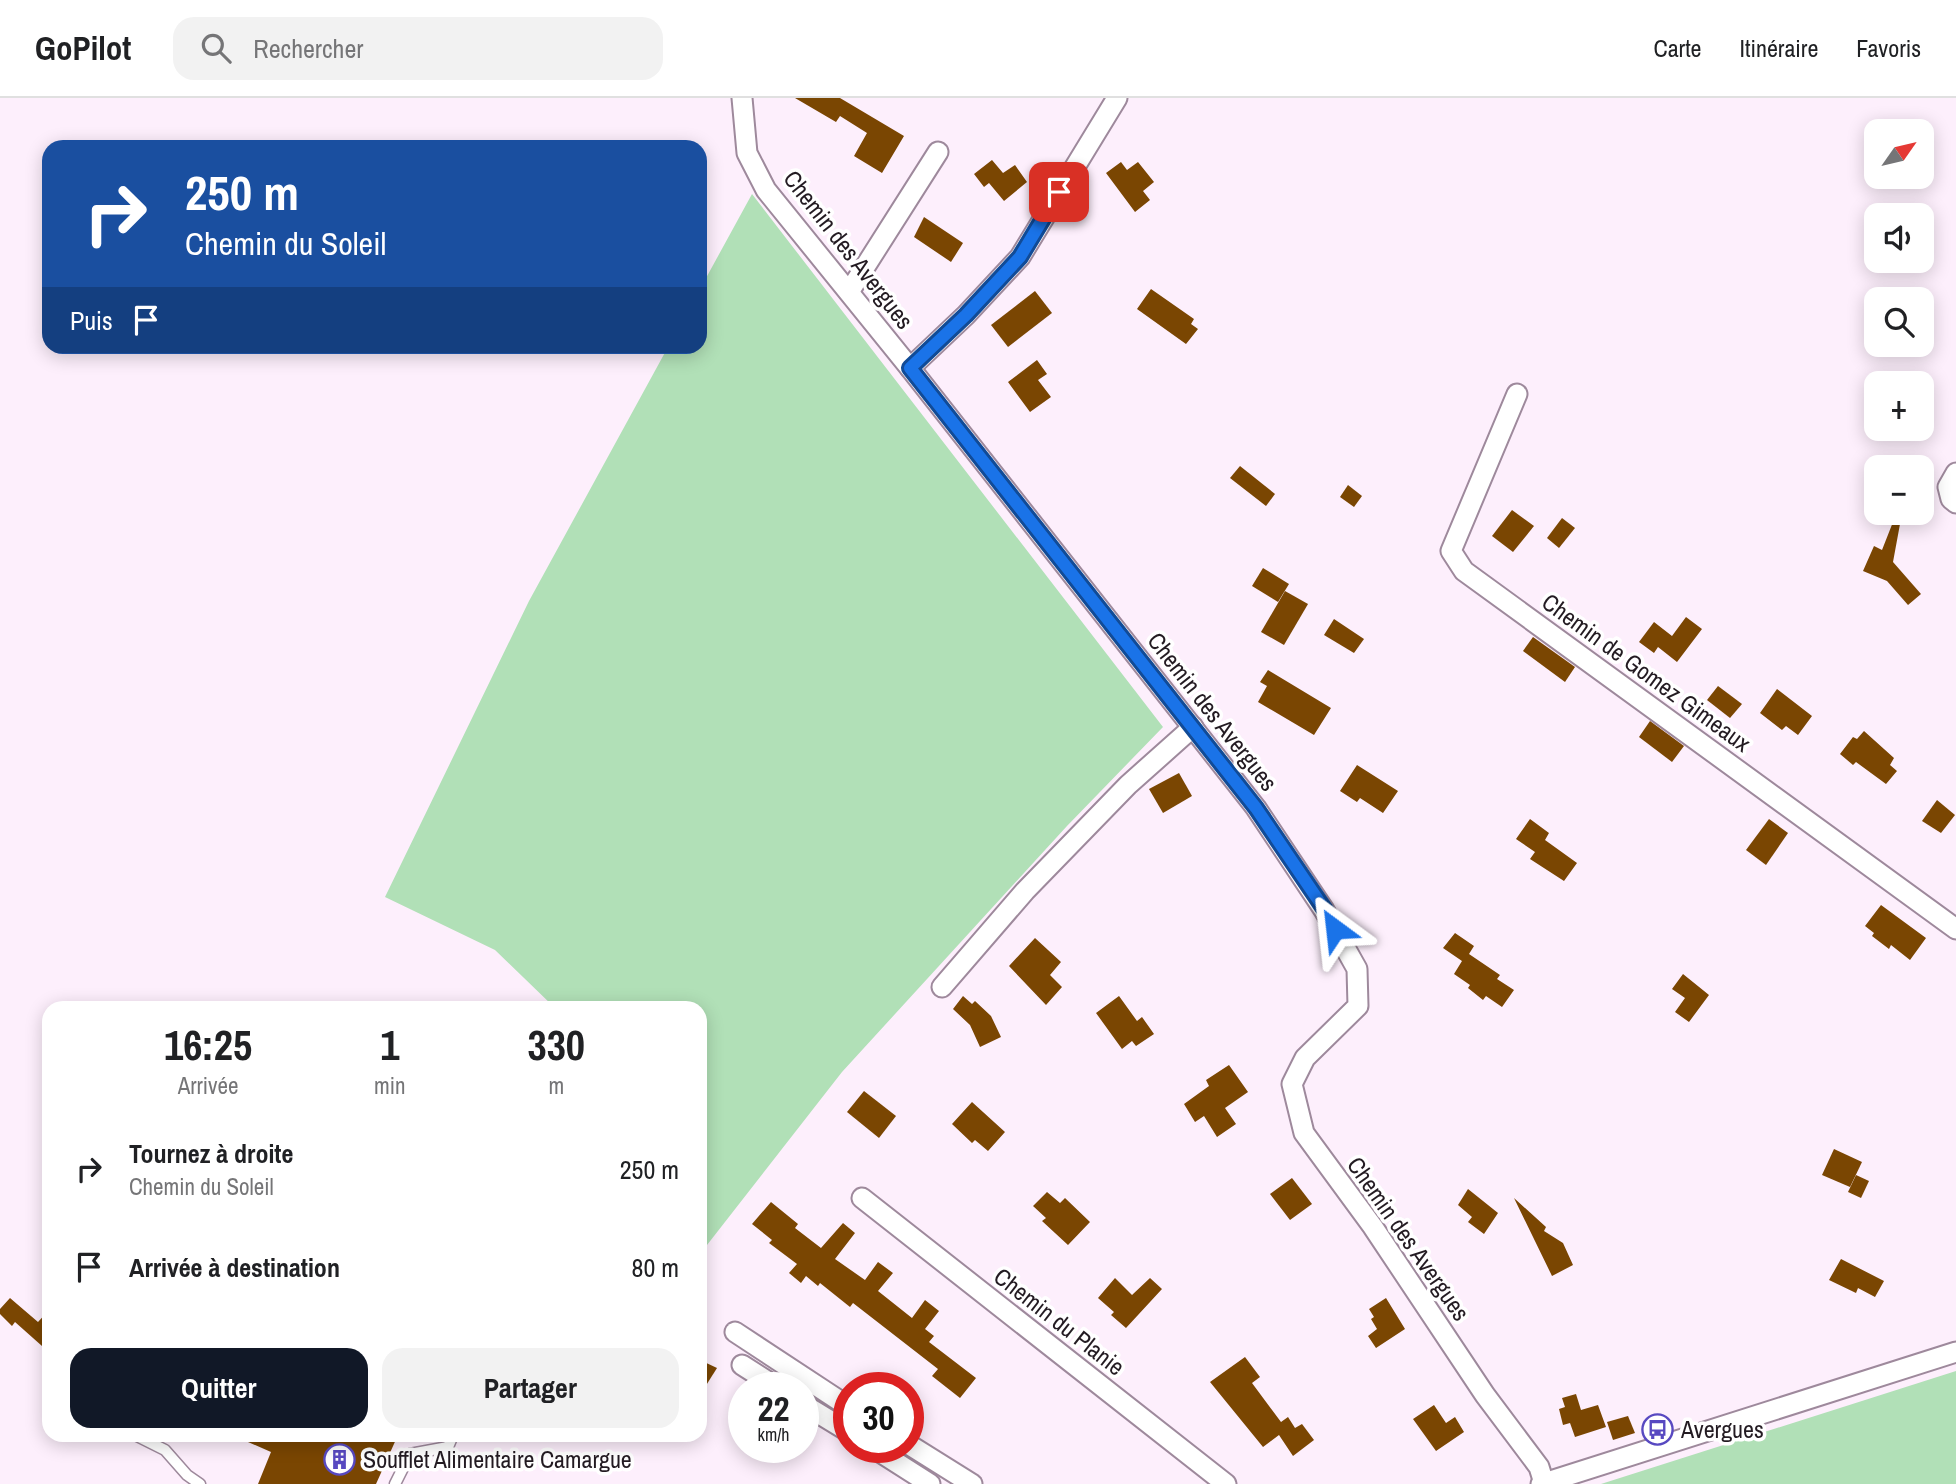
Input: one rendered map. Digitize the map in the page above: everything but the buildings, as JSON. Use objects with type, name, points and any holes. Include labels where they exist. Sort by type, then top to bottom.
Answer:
[{"type":"street","name":"Chemin des Avergues","points":[[742,98],[747,153],[766,190],[1193,727],[1264,819],[1325,910],[1357,969],[1358,1006],[1305,1058],[1292,1084],[1304,1133],[1373,1227],[1485,1395],[1539,1467],[1542,1483]]},
{"type":"street","points":[[910,368],[966,315],[1020,257],[1117,98]]},
{"type":"street","points":[[849,292],[938,152]]},
{"type":"street","name":"Chemin de Gomez Gimeaux","points":[[1517,394],[1451,551],[1464,571],[1956,929]]},
{"type":"street","points":[[1956,473],[1948,487],[1951,499],[1956,503]]},
{"type":"street","points":[[942,987],[1025,891],[1128,785],[1193,727]]},
{"type":"street","name":"Chemin du Planie","points":[[862,1198],[1226,1484]]},
{"type":"street","points":[[735,1332],[833,1396]]},
{"type":"street","points":[[1542,1483],[1956,1352]]},
{"type":"street","points":[[742,1365],[753,1372]]},
{"type":"street","points":[[924,1454],[972,1484]]},
{"type":"street","points":[[897,1463],[930,1484]]},
{"type":"lane","points":[[149,1442],[165,1450],[187,1475],[200,1484]]},
{"type":"lane","points":[[394,1484],[410,1454],[448,1447],[450,1442]]},
{"type":"green space","points":[[752,194],[1163,727],[1067,826],[842,1072],[707,1245],[707,1001],[548,1001],[495,950],[385,897],[529,601],[664,354],[707,354],[707,276]]},
{"type":"green space","points":[[1956,1371],[1956,1484],[1601,1484]]},
{"type":"place","name":"Avergues","points":[[1658,1430]]},
{"type":"place","name":"Soufflet Alimentaire Camargue","points":[[340,1460]]},
{"type":"route","points":[[1059,192],[1020,257],[966,315],[910,368],[1256,808],[1335,929]]}]
